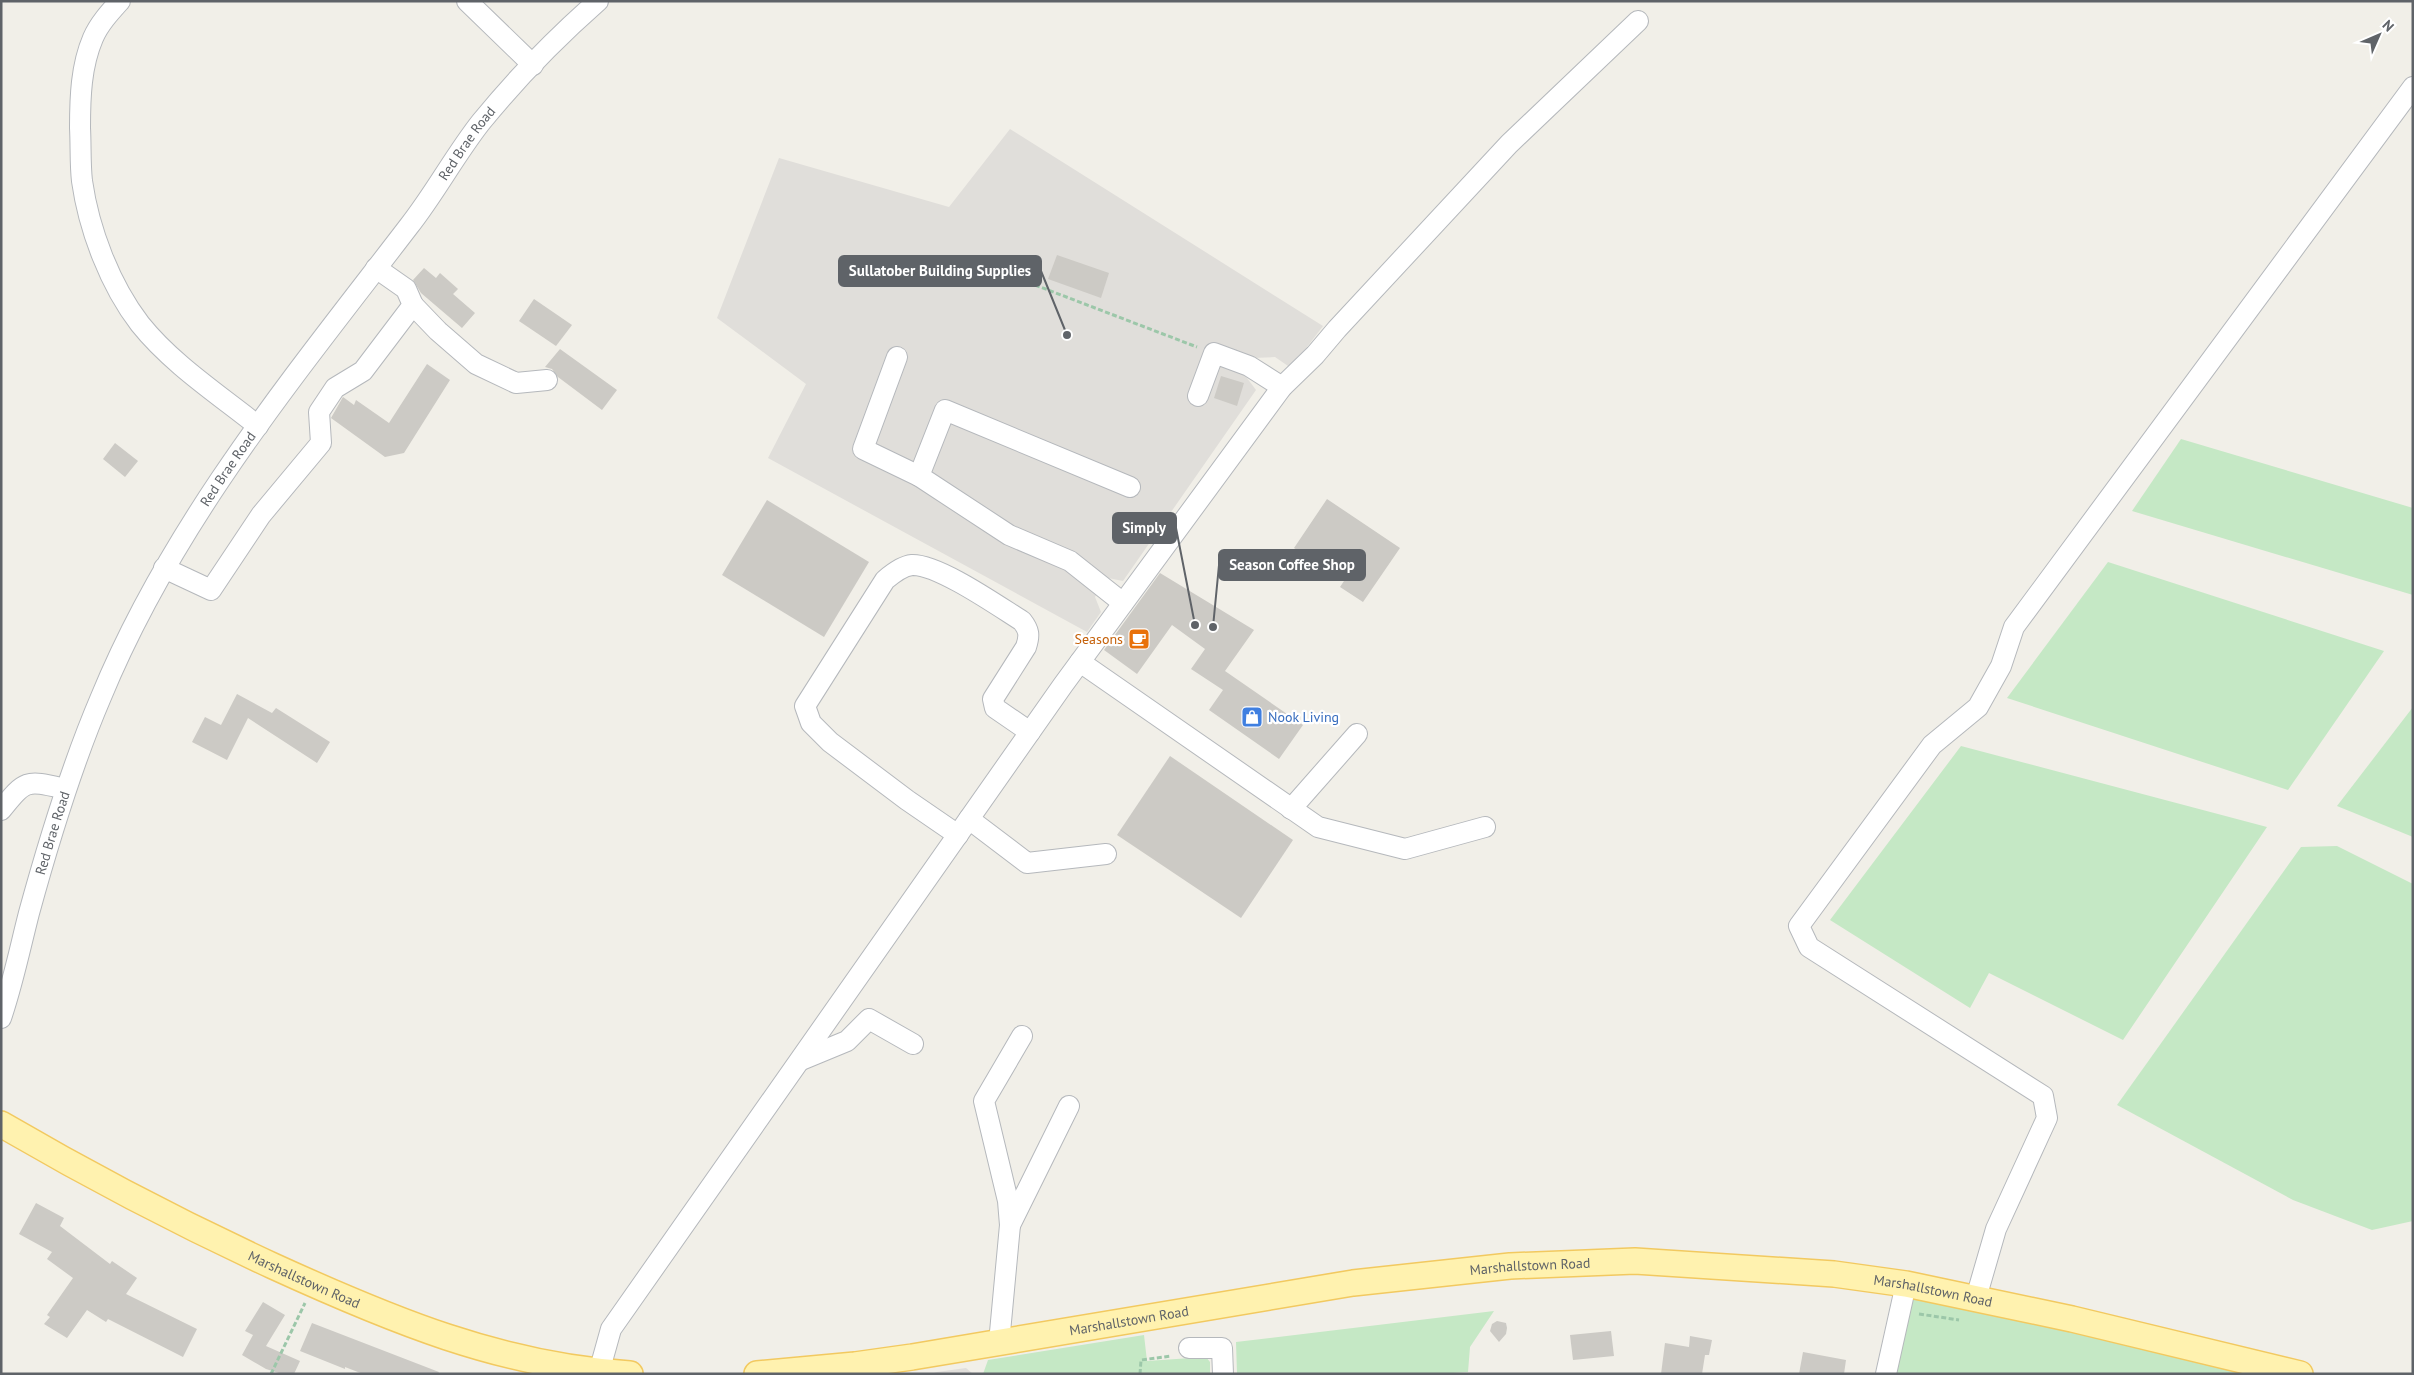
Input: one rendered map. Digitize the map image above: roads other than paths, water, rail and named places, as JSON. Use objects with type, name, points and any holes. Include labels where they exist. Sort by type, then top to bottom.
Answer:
[{"type":"main road","name":"Marshallstown Road","points":[[1,1124],[91,1176],[237,1249],[383,1315],[460,1343],[546,1363],[599,1372],[630,1374]]},
{"type":"main road","name":"Marshallstown Road","points":[[757,1374],[855,1365],[913,1365],[999,1342],[1353,1283],[1510,1266],[1635,1261],[1834,1274],[1906,1284],[1976,1298],[2300,1374]]},
{"type":"street","points":[[120,1],[108,14],[94,37],[84,69],[80,102],[82,181],[97,240],[108,269],[127,304],[159,346],[258,426]]},
{"type":"street","points":[[467,1],[532,65]]},
{"type":"street","name":"Red Brae Road","points":[[1,1018],[12,986],[29,916],[65,789],[121,650],[164,568],[222,477],[258,426],[411,224],[481,123],[532,65],[598,1]]},
{"type":"street","points":[[599,1372],[611,1329],[1030,732],[1282,387],[1315,355],[1509,144],[1638,21]]},
{"type":"street","points":[[1976,1298],[1996,1228],[2047,1118],[2043,1096],[1809,947],[1799,926],[1932,745],[1978,707],[2001,666],[2014,627],[2413,87]]},
{"type":"street","points":[[376,268],[406,289],[413,305],[438,331],[476,364],[516,383],[547,380]]},
{"type":"street","points":[[164,568],[211,590],[261,515],[322,443],[319,412],[335,388],[363,371],[413,305]]},
{"type":"street","points":[[1198,396],[1214,353],[1248,366],[1282,387]]},
{"type":"street","points":[[897,357],[863,450],[919,476],[1009,535],[1070,561],[1123,603]]},
{"type":"street","points":[[919,476],[946,410],[1130,487]]},
{"type":"street","points":[[1030,732],[995,708],[993,704],[993,699],[1026,647],[1030,637],[1028,628],[1022,621],[929,567],[910,565],[897,570],[885,580],[805,706],[806,715],[811,723],[830,742],[908,800],[964,827],[1028,863],[1106,854]]},
{"type":"street","points":[[1080,662],[1318,827],[1405,849],[1486,827]]},
{"type":"street","points":[[1291,809],[1357,734]]},
{"type":"street","points":[[1,810],[20,786],[34,782],[65,789]]},
{"type":"street","points":[[801,1060],[848,1041],[869,1019],[913,1044]]},
{"type":"street","points":[[999,1342],[1010,1225],[1008,1201],[984,1101],[1022,1036]]},
{"type":"street","points":[[1010,1225],[1069,1106]]},
{"type":"street","points":[[1886,1374],[1906,1284]]},
{"type":"street","points":[[1190,1348],[1222,1348],[1223,1374]]},
{"type":"place","name":"Sullatober Building Supplies","points":[[1067,335]]},
{"type":"place","name":"Simply","points":[[1195,625]]},
{"type":"place","name":"Season Coffee Shop","points":[[1213,627]]},
{"type":"place","name":"Seasons","points":[[1139,639]]},
{"type":"place","name":"Nook Living","points":[[1252,717]]}]
